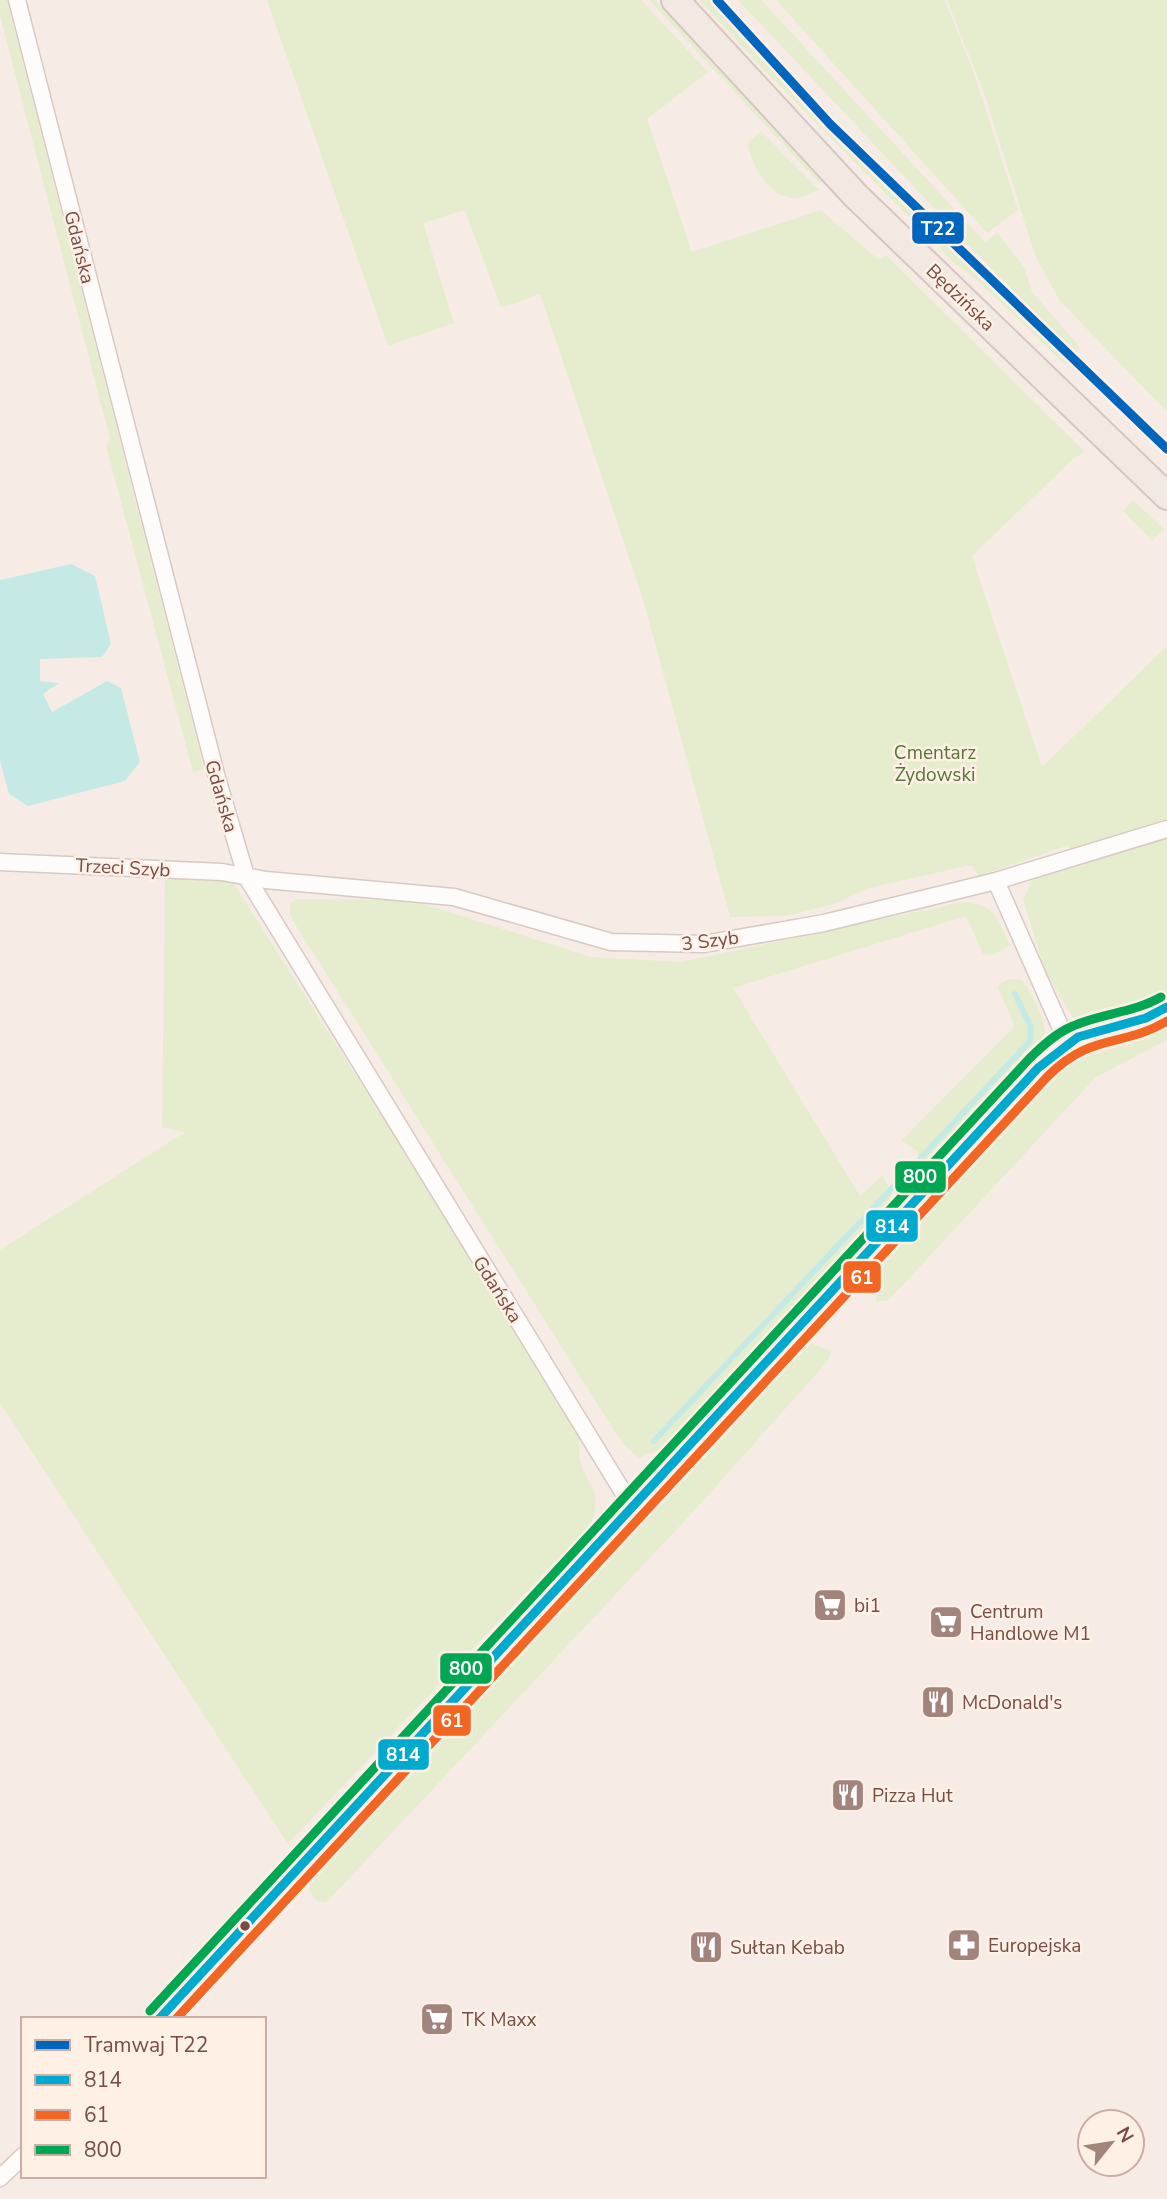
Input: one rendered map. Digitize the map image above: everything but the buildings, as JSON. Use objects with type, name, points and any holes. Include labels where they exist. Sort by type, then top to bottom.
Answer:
[{"type":"main road","name":"Będzińska","points":[[674,0],[848,188],[1167,496]]},
{"type":"street","name":"Gdańska","points":[[17,0],[216,778],[246,876],[626,1497],[634,1505]]},
{"type":"street","name":"3 Szyb","points":[[246,876],[454,897],[611,942],[704,944],[824,922],[996,881],[1167,829]]},
{"type":"street","name":"Trzeci Szyb","points":[[0,862],[246,876]]},
{"type":"street","points":[[996,881],[1067,1042]]},
{"type":"street","points":[[161,2017],[1029,1078],[1067,1042],[1080,1036],[1146,1020],[1167,1007]]},
{"type":"street","points":[[0,2178],[21,2157]]},
{"type":"green space","points":[[0,0],[7,0],[204,769],[193,772],[106,446],[110,439],[0,16]]},
{"type":"green space","name":"Cmentarz Żydowski","points":[[267,0],[641,0],[708,72],[647,119],[692,252],[821,210],[879,260],[886,255],[1085,452],[1073,459],[972,556],[1042,767],[1167,646],[1167,993],[1153,1006],[1084,1022],[1074,1019],[1045,971],[1023,899],[1033,879],[1079,866],[1069,845],[979,876],[971,865],[865,889],[837,903],[786,916],[730,917],[642,596],[540,294],[501,308],[465,210],[423,223],[454,323],[388,346]]},
{"type":"green space","points":[[649,0],[655,0],[823,180],[820,184]]},
{"type":"green space","points":[[699,0],[713,0],[859,156],[1075,364],[1073,367],[1062,362],[977,280],[953,262]]},
{"type":"green space","points":[[738,0],[761,0],[986,243],[997,232],[1024,267],[1032,292],[1078,345],[1079,352],[1054,333],[999,277]]},
{"type":"green space","points":[[776,0],[945,0],[974,73],[1018,210],[987,233]]},
{"type":"green space","points":[[947,0],[1167,0],[1167,412],[1059,300],[1035,255],[984,93]]},
{"type":"green space","points":[[761,131],[819,190],[797,198],[787,197],[770,187],[757,170],[749,151],[748,142]]},
{"type":"green space","points":[[1133,500],[1164,529],[1152,541],[1123,511]]},
{"type":"green space","points":[[230,878],[424,1182],[579,1436],[580,1459],[596,1502],[591,1524],[288,1844],[0,1403],[0,1250],[185,1132],[162,1127],[165,879]]},
{"type":"green space","points":[[298,899],[412,900],[591,957],[681,962],[962,902],[982,905],[988,909],[998,920],[1010,945],[994,955],[983,954],[966,916],[733,988],[860,1196],[882,1176],[893,1193],[877,1221],[660,1449],[639,1458],[622,1443],[290,916],[290,903]]},
{"type":"green space","points":[[1009,979],[1022,980],[1040,1010],[1045,1044],[940,1162],[922,1166],[917,1151],[901,1141],[1015,1026],[997,986]]},
{"type":"green space","points":[[1167,1026],[1167,1040],[1096,1077],[889,1300],[876,1302],[879,1266],[1064,1066],[1089,1054],[1142,1038]]},
{"type":"green space","points":[[811,1343],[831,1351],[828,1361],[693,1512],[326,1903],[317,1901],[309,1890],[311,1881],[801,1349]]},
{"type":"water","points":[[71,564],[95,576],[111,644],[102,657],[40,659],[40,681],[59,683],[43,694],[52,712],[107,681],[121,688],[140,762],[125,781],[28,806],[9,794],[0,761],[0,580]]},
{"type":"waterway","points":[[919,1160],[1030,1041],[1031,1027],[1015,994]]},
{"type":"waterway","points":[[654,1441],[897,1183]]},
{"type":"tram line","name":"T22","points":[[717,0],[830,124],[1167,449]]},
{"type":"transit line","name":"800","points":[[150,2011],[1029,1059],[1067,1029],[1161,997]]},
{"type":"transit line","name":"814","points":[[161,2017],[1038,1068],[1078,1037],[1146,1018],[1167,1007]]},
{"type":"transit line","name":"61","points":[[178,2017],[1047,1077],[1078,1053],[1135,1035],[1167,1021]]},
{"type":"place","name":"bi1","points":[[830,1605]]},
{"type":"place","name":"Centrum Handlowe M1","points":[[946,1622]]},
{"type":"place","name":"McDonald's","points":[[938,1702]]},
{"type":"place","name":"Pizza Hut","points":[[848,1795]]},
{"type":"place","name":"Europejska","points":[[964,1945]]},
{"type":"place","name":"Sułtan Kebab","points":[[706,1947]]},
{"type":"place","name":"TK Maxx","points":[[437,2019]]}]
